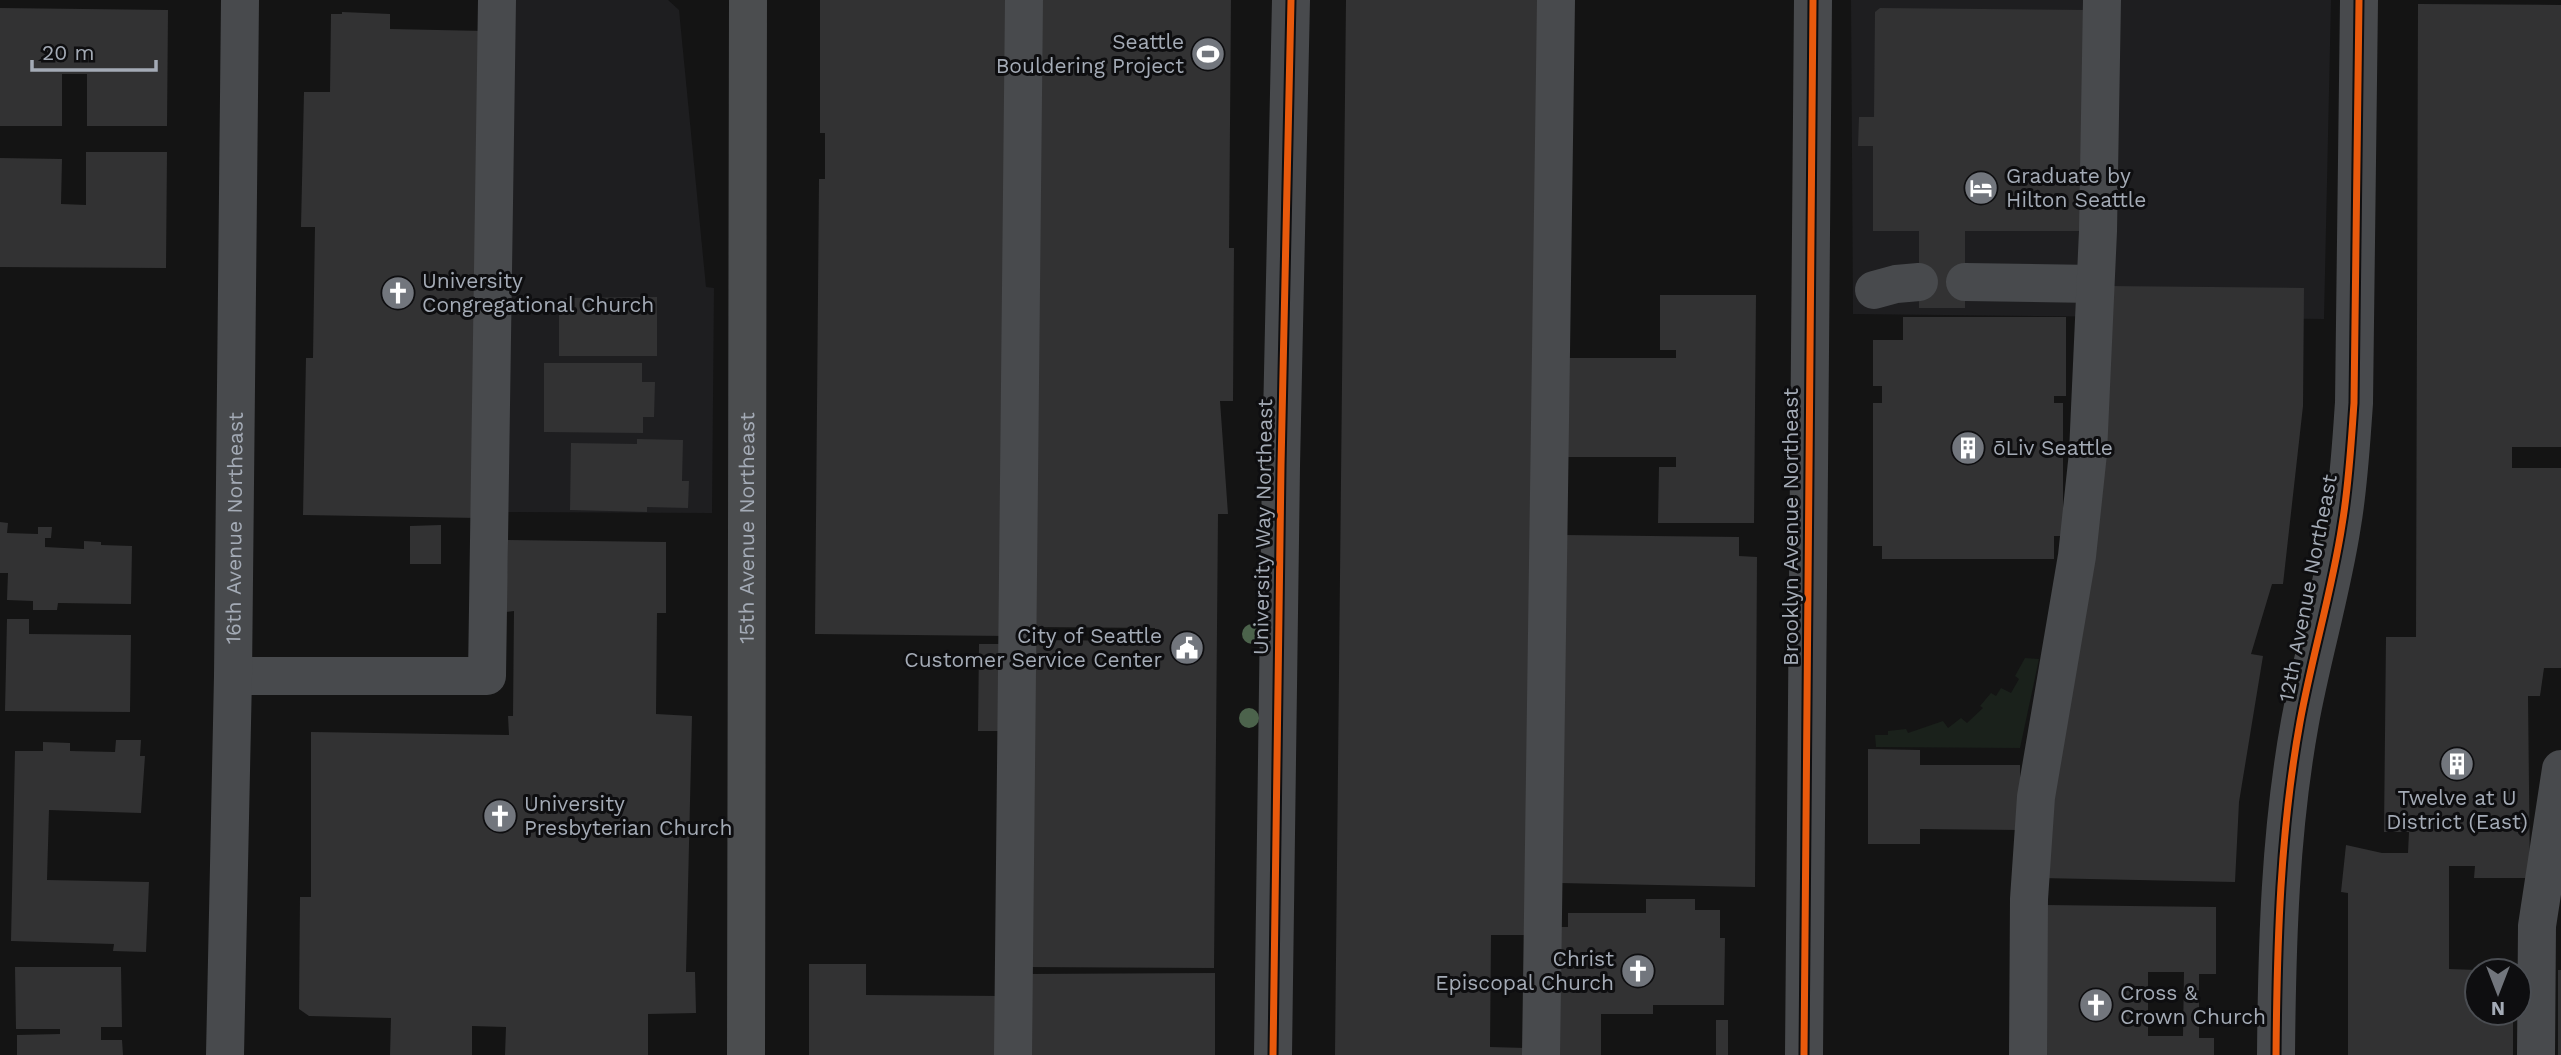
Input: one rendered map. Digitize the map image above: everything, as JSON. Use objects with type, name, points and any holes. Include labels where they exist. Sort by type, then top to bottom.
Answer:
[{"type":"main road","name":"15th Avenue Northeast","points":[[746,1055],[748,0]]},
{"type":"street","name":"16th Avenue Northeast","points":[[225,1055],[233,676],[240,0]]},
{"type":"street","points":[[233,676],[487,676],[497,0]]},
{"type":"street","points":[[1013,1055],[1024,0]]},
{"type":"street","name":"University Way Northeast","points":[[1273,1055],[1281,466],[1292,0]]},
{"type":"street","points":[[1541,1055],[1556,0]]},
{"type":"street","name":"Brooklyn Avenue Northeast","points":[[1804,1055],[1813,0]]},
{"type":"street","points":[[2028,1055],[2029,899],[2036,797],[2084,505],[2095,284],[2102,0]]},
{"type":"street","name":"12th Avenue Northeast","points":[[2276,1055],[2280,884],[2288,803],[2300,723],[2342,525],[2350,464],[2354,403],[2359,0]]},
{"type":"street","points":[[1874,290],[1919,282]]},
{"type":"street","points":[[1965,282],[2095,284]]},
{"type":"street","points":[[2536,1055],[2561,769]]},
{"type":"shaded area","points":[[513,0],[668,0],[679,10],[706,287],[714,288],[712,513],[508,512]]},
{"type":"shaded area","points":[[1851,0],[2331,0],[2324,319],[1853,314]]},
{"type":"shaded area","points":[[2025,658],[2039,659],[2020,748],[1876,747],[1875,735],[1888,735],[1888,731],[1906,729],[1908,733],[1943,721],[1948,728],[1961,718],[1967,723],[1983,708],[1980,706],[1991,693],[1996,696],[2001,688],[2011,693],[2019,679],[2015,676]]},
{"type":"building","points":[[820,0],[1013,0],[1008,636],[815,634],[819,179],[825,179],[825,133],[820,133]]},
{"type":"building","points":[[1033,0],[1231,0],[1229,248],[1234,248],[1233,401],[1220,401],[1228,514],[1218,514],[1214,968],[1024,967],[1027,640],[1154,641],[1155,628],[1029,627]]},
{"type":"building","points":[[1346,0],[1538,0],[1529,935],[1491,935],[1490,1047],[1528,1048],[1528,1055],[1335,1055]]},
{"type":"building","points":[[2418,4],[2561,5],[2561,447],[2512,447],[2512,468],[2561,468],[2561,668],[2544,668],[2540,696],[2528,696],[2530,878],[2474,878],[2475,866],[2449,866],[2449,969],[2463,970],[2463,1027],[2513,1027],[2513,1055],[2348,1055],[2348,893],[2341,892],[2346,845],[2382,853],[2408,853],[2409,832],[2384,832],[2386,637],[2416,637]]},
{"type":"building","points":[[0,8],[168,10],[167,126],[87,126],[87,74],[62,74],[62,126],[0,126]]},
{"type":"building","name":"Graduate by Hilton Seattle","points":[[1880,8],[2089,10],[2088,231],[1965,231],[1965,308],[1919,308],[1919,231],[1873,231],[1873,146],[1858,146],[1859,117],[1874,117],[1875,12]]},
{"type":"building","name":"University Congregational Church","points":[[331,14],[390,14],[390,29],[485,31],[478,518],[303,515],[306,358],[313,358],[315,227],[301,227],[304,92],[330,92]]},
{"type":"building","points":[[86,152],[167,152],[166,268],[0,267],[0,158],[62,159],[61,204],[86,205]]},
{"type":"building","points":[[2106,286],[2304,288],[2303,406],[2283,584],[2272,584],[2251,654],[2263,656],[2239,802],[2235,882],[2041,878]]},
{"type":"building","points":[[1660,295],[1756,295],[1754,523],[1658,523],[1659,467],[1676,467],[1676,457],[1563,457],[1564,358],[1676,358],[1676,350],[1660,350]]},
{"type":"building","points":[[657,297],[657,356],[559,356],[559,298]]},
{"type":"building","name":"ōLiv Seattle","points":[[1903,317],[2066,317],[2066,396],[2054,396],[2054,403],[2063,403],[2063,536],[2054,536],[2054,559],[1882,559],[1882,546],[1873,546],[1873,403],[1882,403],[1882,386],[1873,386],[1873,340],[1903,340]]},
{"type":"building","points":[[544,363],[642,363],[642,382],[655,382],[654,417],[643,417],[643,433],[544,432]]},
{"type":"building","points":[[637,439],[683,440],[682,481],[689,481],[688,508],[647,507],[647,512],[570,510],[571,443],[637,444]]},
{"type":"building","points":[[0,522],[8,523],[7,533],[38,534],[38,527],[52,527],[51,538],[45,538],[45,547],[84,549],[84,541],[101,542],[101,545],[132,546],[131,604],[58,603],[57,610],[33,610],[33,601],[7,600],[8,573],[0,573]]},
{"type":"building","points":[[441,525],[441,564],[410,564],[410,526]]},
{"type":"building","points":[[1564,535],[1739,537],[1739,556],[1757,557],[1755,887],[1559,883]]},
{"type":"building","name":"University Presbyterian Church","points":[[508,540],[666,542],[666,613],[657,613],[656,714],[692,716],[686,972],[695,972],[696,1013],[648,1014],[648,1055],[505,1055],[506,1027],[472,1026],[472,1055],[390,1055],[391,1018],[309,1016],[299,1009],[300,897],[311,897],[311,732],[509,735],[508,716],[513,716],[514,611],[506,612]]},
{"type":"building","points":[[7,619],[29,619],[29,634],[131,635],[130,712],[5,711]]},
{"type":"building","points":[[979,644],[1002,644],[1001,731],[978,731]]},
{"type":"building","points":[[116,740],[141,740],[140,756],[145,756],[141,813],[49,810],[47,880],[149,882],[146,952],[113,951],[114,944],[11,941],[15,751],[43,751],[43,742],[70,743],[70,751],[115,752]]},
{"type":"building","points":[[1868,749],[1920,750],[1920,765],[2020,765],[2020,830],[1920,829],[1920,844],[1868,844]]},
{"type":"building","name":"Christ Episcopal Church","points":[[1646,899],[1695,899],[1695,910],[1720,910],[1720,938],[1725,938],[1724,1005],[1653,1005],[1653,1014],[1601,1014],[1601,1055],[1549,1055],[1551,927],[1568,927],[1568,913],[1646,913]]},
{"type":"building","name":"Cross & Crown Church","points":[[2045,905],[2216,907],[2216,974],[2199,974],[2199,1038],[2214,1038],[2214,1055],[2044,1055]],"holes":[[[2148,972],[2184,972],[2183,1036],[2148,1036]]]},
{"type":"building","points":[[809,964],[866,964],[866,995],[1004,996],[1003,1055],[809,1055]]},
{"type":"building","points":[[15,967],[121,967],[122,1027],[101,1027],[101,1040],[122,1040],[123,1055],[17,1055],[17,1035],[60,1034],[60,1029],[16,1029]]},
{"type":"building","points":[[2558,970],[2561,970],[2561,1055],[2558,1055]]},
{"type":"building","points":[[1215,973],[1215,1055],[1026,1055],[1027,974]]},
{"type":"building","points":[[1716,1020],[1728,1020],[1728,1055],[1716,1055]]},
{"type":"cycle path","points":[[1273,1055],[1291,0]]},
{"type":"cycle path","points":[[1804,1055],[1813,0]]},
{"type":"cycle path","points":[[2276,1055],[2279,929],[2293,763],[2338,550],[2351,449],[2354,403],[2359,0]]},
{"type":"place","name":"Seattle Bouldering Project","points":[[1208,54]]},
{"type":"place","name":"Graduate by Hilton Seattle","points":[[1981,188]]},
{"type":"place","name":"University Congregational Church","points":[[398,293]]},
{"type":"place","name":"ōLiv Seattle","points":[[1968,448]]},
{"type":"place","name":"City of Seattle Customer Service Center","points":[[1187,648]]},
{"type":"place","name":"Twelve at U District (East)","points":[[2457,764]]},
{"type":"place","name":"University Presbyterian Church","points":[[500,816]]},
{"type":"place","name":"Christ Episcopal Church","points":[[1638,971]]},
{"type":"place","name":"Cross & Crown Church","points":[[2096,1005]]}]
